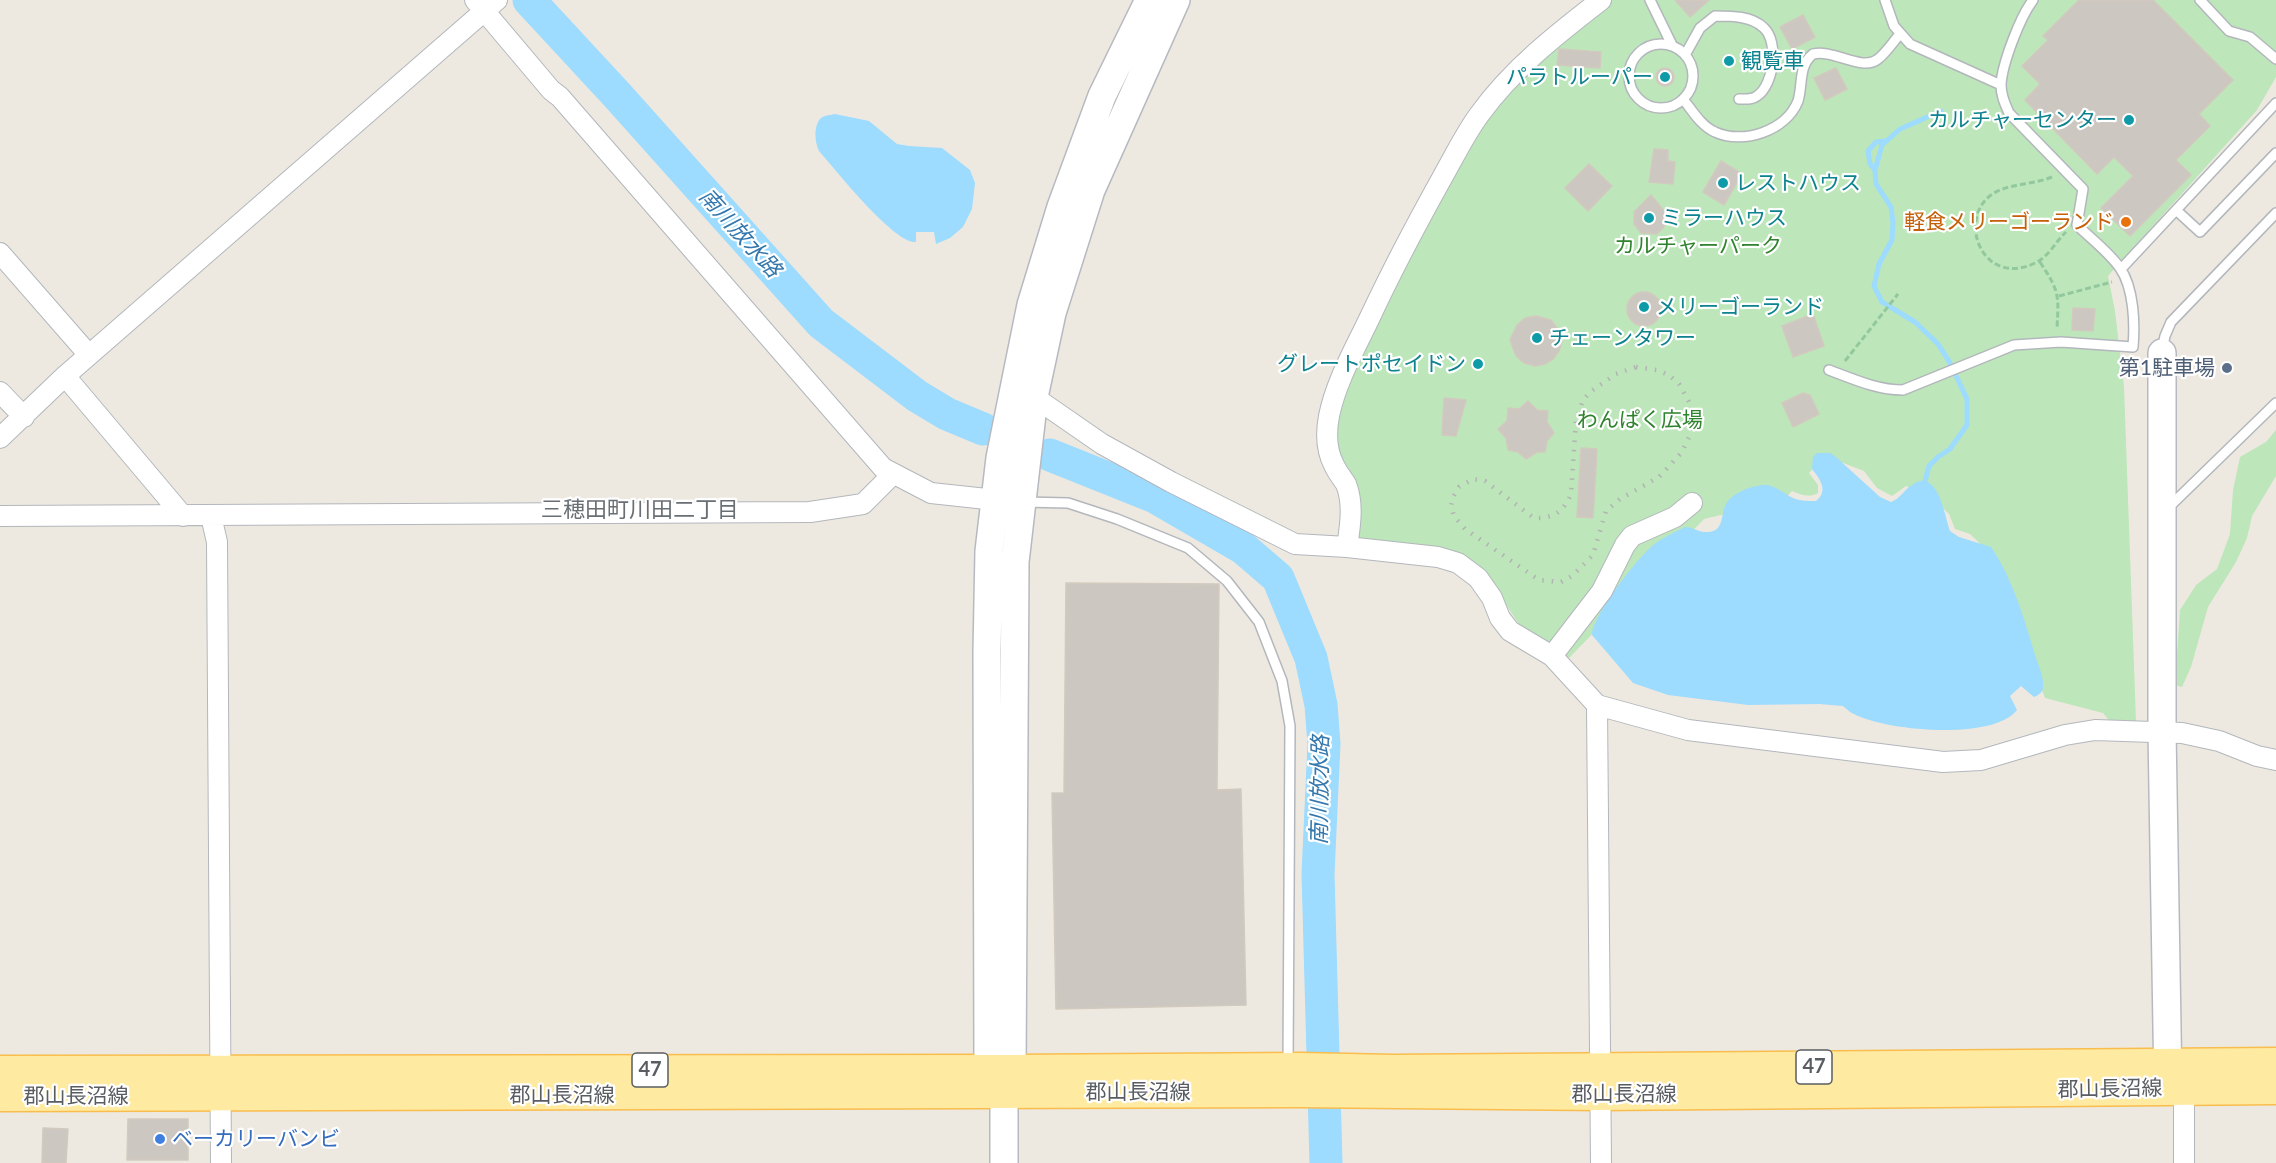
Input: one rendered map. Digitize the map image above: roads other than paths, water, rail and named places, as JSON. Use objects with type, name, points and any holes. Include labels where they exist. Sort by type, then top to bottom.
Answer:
[{"type":"main road","name":"郡山長沼線","points":[[2173,1080],[2276,1063]]},
{"type":"main road","name":"郡山長沼線","points":[[0,1071],[222,1083]]},
{"type":"main road","name":"郡山長沼線","points":[[0,1096],[222,1083],[1296,1076],[1351,1080],[1600,1082],[2173,1080],[2276,1089]]},
{"type":"street","points":[[1004,1163],[987,630],[989,551],[1008,501],[1024,470],[1024,408],[1031,305],[1061,207],[1102,96],[1149,0]]},
{"type":"street","points":[[1008,501],[1000,458],[1024,408],[1091,190],[1176,0]]},
{"type":"street","points":[[1347,547],[1351,524],[1350,501],[1346,485],[1333,464],[1329,452],[1329,415],[1335,392],[1423,212],[1478,115],[1511,76],[1545,44],[1602,0]]},
{"type":"street","points":[[0,438],[65,376],[487,3],[550,90],[560,97],[884,468],[931,493],[1008,501]]},
{"type":"street","points":[[0,253],[89,355]]},
{"type":"street","points":[[2162,353],[2162,731],[2173,1080],[2184,1163]]},
{"type":"street","points":[[65,376],[183,516]]},
{"type":"street","points":[[0,392],[24,417]]},
{"type":"street","points":[[1024,408],[1102,444],[1171,482],[1295,544],[1438,557],[1458,562],[1478,578],[1492,598],[1500,618],[1510,631],[1552,656],[1597,705],[1688,730],[1943,762],[1981,760],[2065,735],[2085,732],[2162,731],[2219,741],[2257,756],[2276,760]]},
{"type":"street","points":[[0,516],[810,512],[863,504],[893,474]]},
{"type":"street","points":[[1552,656],[1602,591],[1625,545],[1632,536],[1675,517],[1692,502]]},
{"type":"street","points":[[211,516],[217,542],[221,1163]]},
{"type":"street","points":[[1597,705],[1601,1163]]},
{"type":"lane","points":[[1650,0],[1672,45],[1685,55],[1693,72],[1692,84],[1683,99],[1668,108],[1655,108],[1644,104],[1629,86],[1628,74],[1631,62],[1638,52],[1654,45],[1672,45]]},
{"type":"lane","points":[[1886,0],[1894,26],[1910,44],[2001,85]]},
{"type":"lane","points":[[1833,371],[1873,386],[1903,390],[2014,345],[2057,342],[2133,347],[2135,326],[2132,301],[2121,269],[2077,225],[2083,189],[2009,113],[2003,100],[2001,85],[2016,30],[2025,10],[2033,0]]},
{"type":"lane","points":[[2200,0],[2229,31],[2250,37],[2276,59]]},
{"type":"lane","points":[[1685,55],[1700,28],[1715,16],[1746,18],[1766,29],[1771,39],[1773,64],[1768,84],[1759,95],[1750,99],[1739,99]]},
{"type":"lane","points":[[1683,99],[1704,124],[1714,132],[1735,137],[1763,133],[1790,115],[1797,101],[1805,63],[1813,54],[1829,52],[1852,61],[1868,63],[1876,61],[1900,34]]},
{"type":"lane","points":[[2121,269],[2276,103]]},
{"type":"lane","points":[[2176,210],[2200,232],[2276,153]]},
{"type":"lane","points":[[2162,353],[2165,336],[2172,322],[2276,213]]},
{"type":"lane","points":[[2162,514],[2276,403]]},
{"type":"lane","points":[[1008,501],[1068,503],[1117,519],[1188,549],[1227,582],[1259,622],[1282,681],[1290,726],[1296,1076]]},
{"type":"water","points":[[835,114],[869,121],[897,144],[942,148],[970,170],[975,183],[972,209],[963,227],[950,238],[936,244],[934,232],[916,232],[916,242],[906,240],[880,219],[819,151],[816,139],[818,121]]},
{"type":"water","points":[[1817,453],[1830,453],[1880,497],[1891,502],[1912,485],[1921,481],[1928,482],[1939,496],[1950,531],[1959,537],[1991,547],[2006,573],[2022,613],[2042,675],[2043,687],[2040,694],[2034,697],[2021,686],[2010,696],[2017,710],[2004,720],[1986,726],[1939,730],[1890,725],[1869,720],[1843,706],[1748,705],[1668,695],[1633,683],[1592,635],[1594,626],[1608,600],[1629,572],[1656,543],[1685,527],[1705,532],[1717,529],[1720,526],[1726,504],[1737,493],[1767,485],[1796,499],[1816,501],[1823,489],[1812,469],[1813,457]]},
{"type":"waterway","name":"南川放水路","points":[[529,0],[821,323],[917,396],[947,414],[983,429]]},
{"type":"waterway","points":[[1925,481],[1929,466],[1950,449],[1967,425],[1967,399],[1938,344],[1915,322],[1882,302],[1874,286],[1879,264],[1892,240],[1893,223],[1891,207],[1876,184],[1875,170],[1882,145],[1900,129],[1941,111]]},
{"type":"waterway","points":[[1875,170],[1870,164],[1868,151],[1876,142],[1885,141]]},
{"type":"waterway","name":"南川放水路","points":[[1050,455],[1155,497],[1243,548],[1278,578],[1311,658],[1321,705],[1324,744],[1318,874],[1326,1163]]},
{"type":"railway","points":[[1636,367],[1657,370],[1669,375],[1679,384],[1689,402],[1691,433],[1682,452],[1659,477],[1620,499],[1606,511],[1593,555],[1572,576],[1561,582],[1539,580],[1465,529],[1454,516],[1451,506],[1459,487],[1473,479],[1485,481],[1534,518],[1557,513],[1571,494],[1576,421],[1583,400],[1590,392],[1616,374],[1636,367]]},
{"type":"place","name":"観覧車","points":[[1729,61]]},
{"type":"place","name":"パラトルーパー","points":[[1665,77]]},
{"type":"place","name":"カルチャーセンター","points":[[2129,120]]},
{"type":"place","name":"レストハウス","points":[[1723,183]]},
{"type":"place","name":"ミラーハウス","points":[[1649,218]]},
{"type":"place","name":"軽食メリーゴーランド","points":[[2126,222]]},
{"type":"place","name":"メリーゴーランド","points":[[1644,307]]},
{"type":"place","name":"チェーンタワー","points":[[1537,338]]},
{"type":"place","name":"グレートポセイドン","points":[[1478,364]]},
{"type":"place","name":"第1駐車場","points":[[2227,368]]},
{"type":"place","name":"ベーカリーバンビ","points":[[160,1139]]},
{"type":"district","name":"三穂田町川田二丁目","points":[[640,510]]},
{"type":"park label","name":"カルチャーパーク","points":[[1698,246]]},
{"type":"park label","name":"わんぱく広場","points":[[1640,420]]}]
